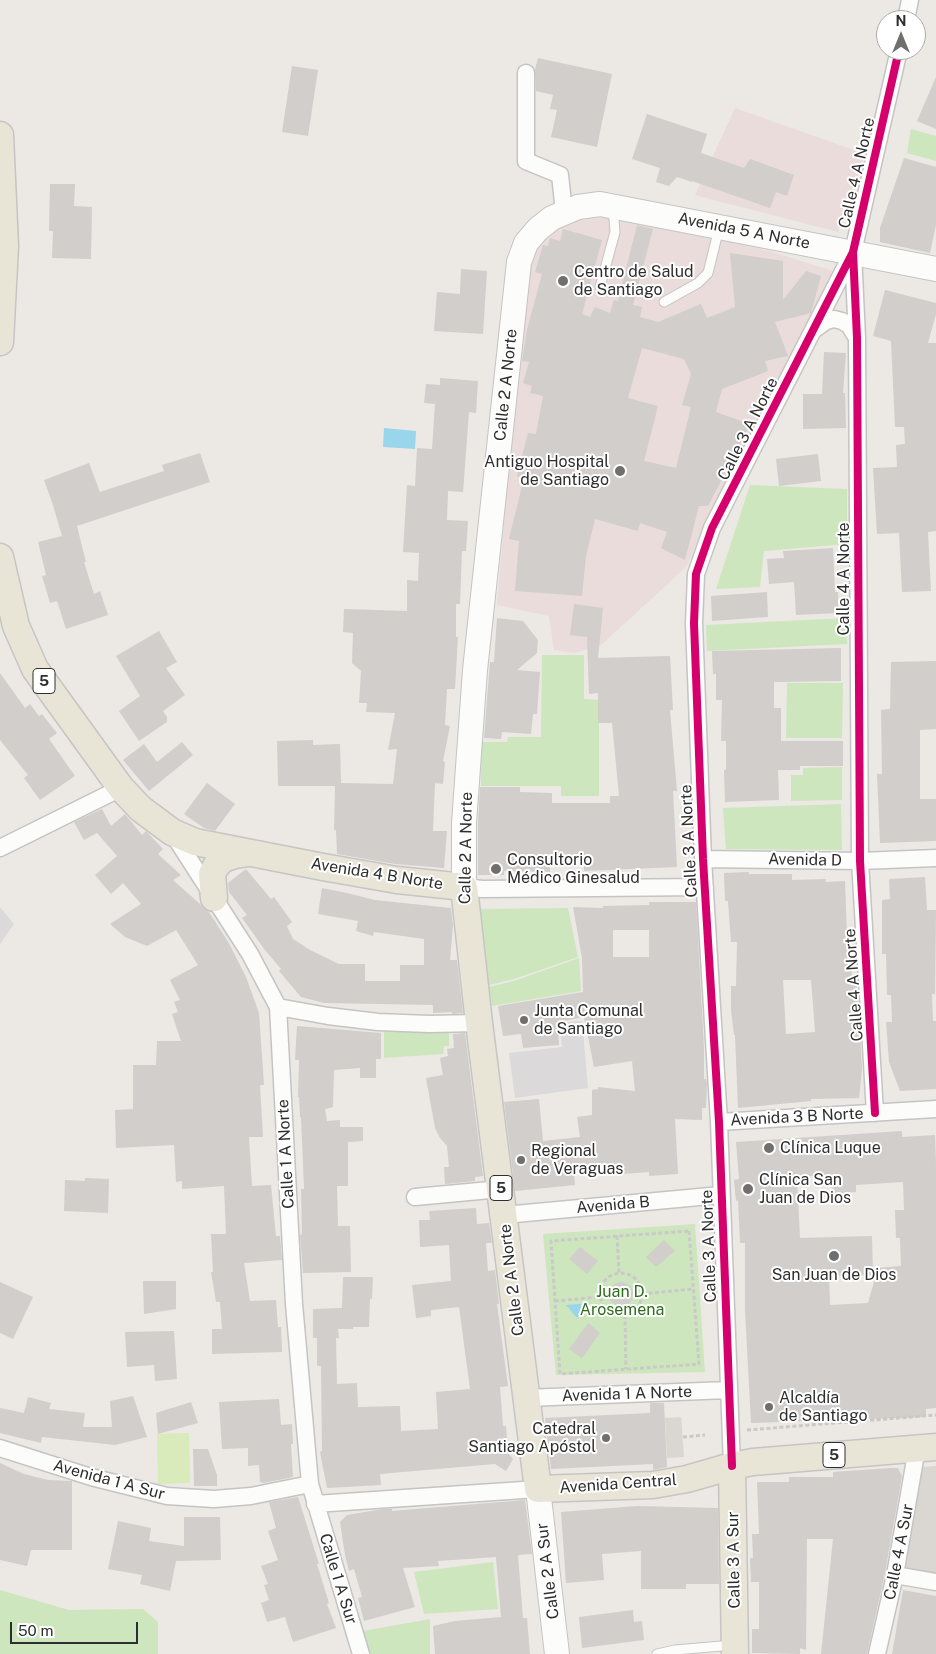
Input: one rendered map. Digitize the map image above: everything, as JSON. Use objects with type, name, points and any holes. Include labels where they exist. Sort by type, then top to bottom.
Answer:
[{"type":"main road","points":[[0,135],[5,246],[0,342]]},
{"type":"main road","name":"Avenida 5 A Norte","points":[[558,215],[589,205],[612,205],[936,268]]},
{"type":"main road","name":"Calle 2 A Norte","points":[[538,1489],[479,1023],[464,887],[464,823],[475,670],[519,262],[526,243],[538,229],[558,215]]},
{"type":"main road","name":"5","points":[[0,557],[6,616],[16,626],[35,669],[121,788],[141,809],[172,832]]},
{"type":"main road","name":"Avenida 4 B Norte","points":[[172,832],[195,842],[252,853],[397,880],[464,887]]},
{"type":"main road","points":[[214,898],[212,874],[216,866],[223,860],[235,855],[252,853]]},
{"type":"main road","name":"Avenida Central","points":[[538,1489],[653,1485],[738,1470],[926,1448]]},
{"type":"main road","name":"Calle 3 A Sur","points":[[735,1649],[738,1470]]},
{"type":"main road","name":"Calle 2 A Sur","points":[[538,1489],[557,1654]]},
{"type":"street","name":"Calle 4 A Norte","points":[[875,1113],[860,861],[857,338],[853,252],[897,60]]},
{"type":"street","points":[[526,72],[526,161],[560,175],[558,215]]},
{"type":"street","name":"Calle 3 A Norte","points":[[738,1470],[728,1390],[719,1122],[703,860],[694,623],[696,574],[712,528],[853,252]]},
{"type":"street","points":[[815,329],[821,323],[834,319],[849,325],[857,338]]},
{"type":"street","points":[[0,848],[121,788]]},
{"type":"street","name":"Calle 1 A Norte","points":[[172,832],[250,954],[278,1008],[294,1304],[310,1484],[315,1504]]},
{"type":"street","name":"Avenida D","points":[[703,860],[860,861],[936,858]]},
{"type":"street","name":"Avenida 4 B Norte","points":[[464,887],[482,889],[705,887]]},
{"type":"street","points":[[278,1008],[378,1022],[479,1023]]},
{"type":"street","name":"Avenida 3 B Norte","points":[[719,1122],[936,1109]]},
{"type":"street","points":[[415,1197],[501,1189]]},
{"type":"street","name":"Avenida B","points":[[504,1215],[721,1195]]},
{"type":"street","name":"Avenida 1 A Norte","points":[[526,1398],[728,1390]]},
{"type":"street","name":"Avenida 1 A Sur","points":[[0,1448],[91,1478],[167,1496],[214,1498],[251,1496],[310,1484]]},
{"type":"street","name":"Calle 4 A Sur","points":[[877,1654],[926,1448]]},
{"type":"street","points":[[315,1504],[538,1489]]},
{"type":"street","name":"Calle 1 A Sur","points":[[315,1504],[361,1654]]},
{"type":"street","points":[[895,1575],[936,1582]]},
{"type":"lane","points":[[600,286],[615,232],[612,205]]},
{"type":"lane","points":[[664,302],[704,278],[708,273],[720,226]]},
{"type":"lane","points":[[657,1654],[675,1650],[735,1649]]},
{"type":"path","points":[[689,1231],[693,1289],[698,1364],[560,1374],[550,1241],[689,1231]]},
{"type":"path","points":[[617,1236],[620,1273]]},
{"type":"path","points":[[620,1273],[635,1279],[639,1283],[642,1294],[639,1305],[635,1310],[625,1315],[615,1315],[607,1310],[600,1297],[601,1286],[604,1281],[608,1277],[620,1273]]},
{"type":"path","points":[[642,1294],[693,1289]]},
{"type":"path","points":[[555,1300],[600,1297]]},
{"type":"path","points":[[625,1315],[626,1369]]},
{"type":"path","points":[[746,1426],[748,1430],[936,1415]]},
{"type":"path","points":[[682,1438],[705,1435]]},
{"type":"shaded area","points":[[735,108],[865,154],[838,232],[695,195]]},
{"type":"shaded area","name":"Antiguo Hospital de Santiago","points":[[614,216],[686,230],[769,251],[833,271],[815,314],[710,512],[687,566],[600,646],[574,653],[554,650],[549,616],[497,605],[512,430],[531,257],[560,223]]},
{"type":"shaded area","points":[[0,907],[14,924],[0,944]]},
{"type":"shaded area","points":[[582,1021],[588,1088],[515,1098],[509,1053],[562,1047],[559,1023]]},
{"type":"shaded area","points":[[681,1417],[684,1457],[667,1458],[665,1418]]},
{"type":"shaded area","points":[[936,1466],[936,1578],[901,1573],[920,1467]]},
{"type":"green space","points":[[911,129],[936,136],[936,161],[907,153]]},
{"type":"green space","points":[[750,485],[847,489],[847,544],[764,551],[760,587],[716,589]]},
{"type":"green space","points":[[846,618],[847,644],[707,651],[706,625]]},
{"type":"green space","points":[[542,655],[584,655],[584,699],[599,700],[599,796],[561,796],[561,786],[481,786],[481,742],[507,742],[508,737],[541,737]]},
{"type":"green space","points":[[787,683],[843,683],[842,738],[786,738]]},
{"type":"green space","points":[[842,767],[842,800],[791,801],[791,775],[803,775],[803,768]]},
{"type":"green space","points":[[841,804],[842,850],[726,849],[723,808]]},
{"type":"green space","points":[[568,908],[578,957],[514,979],[485,986],[474,909]]},
{"type":"green space","points":[[579,958],[581,991],[492,1006],[489,987],[514,981]]},
{"type":"green space","points":[[384,1029],[449,1031],[449,1046],[444,1046],[443,1054],[384,1058]]},
{"type":"green space","name":"Juan D. Arosemena","points":[[695,1224],[705,1372],[556,1375],[543,1234]]},
{"type":"green space","points":[[189,1433],[190,1483],[158,1484],[157,1434]]},
{"type":"green space","points":[[493,1562],[498,1609],[424,1614],[414,1572]]},
{"type":"green space","points":[[0,1590],[69,1610],[143,1609],[158,1622],[158,1654],[0,1654]]},
{"type":"green space","points":[[430,1619],[430,1654],[370,1654],[363,1631]]},
{"type":"water","points":[[384,428],[416,431],[415,449],[383,447]]},
{"type":"water","points":[[590,1303],[577,1318],[566,1305]]},
{"type":"building","points":[[538,58],[612,74],[597,147],[551,137],[557,110],[550,109],[553,95],[536,91],[535,69]]},
{"type":"building","points":[[292,66],[318,70],[308,136],[282,132]]},
{"type":"building","points":[[936,77],[936,129],[917,121]]},
{"type":"building","points":[[647,114],[707,134],[701,153],[744,168],[750,159],[794,175],[787,196],[776,192],[770,208],[677,177],[669,186],[656,182],[660,168],[632,159]]},
{"type":"building","points":[[904,158],[936,167],[936,225],[930,253],[880,242],[880,228]]},
{"type":"building","points":[[50,184],[75,184],[74,206],[92,207],[91,259],[52,258],[53,231],[49,231]]},
{"type":"building","name":"Antiguo Hospital de Santiago","points":[[637,225],[653,229],[633,305],[642,307],[640,317],[658,322],[701,304],[707,318],[735,307],[730,253],[783,261],[783,300],[806,271],[821,276],[811,313],[775,322],[788,356],[765,361],[768,371],[722,389],[716,412],[744,422],[748,429],[708,506],[699,506],[685,560],[661,548],[667,532],[640,523],[638,531],[595,519],[586,556],[582,596],[515,591],[519,541],[509,539],[524,478],[517,476],[528,433],[536,434],[543,396],[530,393],[532,386],[523,383],[529,362],[522,361],[527,330],[542,274],[535,272],[543,245],[548,246],[550,238],[560,241],[563,229],[602,240],[582,314],[590,317],[595,307],[610,313],[614,300],[618,301]],"holes":[[[642,348],[684,359],[691,374],[682,405],[691,407],[676,468],[644,461],[658,406],[628,398]]]},
{"type":"building","points":[[461,269],[487,271],[483,334],[434,331],[437,292],[460,294]]},
{"type":"building","points":[[885,290],[936,303],[936,314],[928,343],[936,343],[936,531],[928,532],[931,591],[902,592],[899,533],[877,534],[873,468],[897,467],[896,445],[905,444],[904,427],[895,427],[891,341],[873,336]]},
{"type":"building","points":[[824,352],[846,353],[843,393],[845,393],[846,428],[803,429],[803,394],[822,394]]},
{"type":"building","points":[[440,378],[478,381],[476,413],[469,412],[463,492],[448,491],[447,520],[468,521],[466,551],[462,551],[460,604],[456,604],[456,637],[458,637],[455,689],[447,689],[445,725],[450,726],[443,761],[445,762],[443,784],[435,783],[433,831],[447,831],[444,868],[395,864],[337,854],[336,830],[334,830],[335,786],[278,786],[277,741],[313,740],[313,745],[340,744],[341,783],[393,784],[397,749],[388,750],[395,713],[366,712],[367,703],[359,703],[361,671],[352,663],[353,633],[343,632],[344,609],[407,611],[407,580],[418,581],[419,553],[403,552],[407,485],[415,486],[417,448],[432,449],[435,404],[424,403],[426,384],[440,385]]},
{"type":"building","points":[[200,453],[210,482],[77,526],[86,562],[84,562],[94,594],[100,591],[108,615],[66,629],[57,601],[50,603],[42,576],[46,575],[38,542],[62,536],[44,480],[89,463],[100,492],[164,471],[162,465]]},
{"type":"building","points":[[818,454],[821,481],[779,486],[776,459]]},
{"type":"building","points":[[833,548],[835,592],[838,592],[839,613],[796,615],[794,582],[769,584],[767,559],[784,558],[783,551]]},
{"type":"building","points":[[767,592],[768,617],[712,621],[711,596]]},
{"type":"building","points":[[574,604],[603,608],[598,658],[670,656],[673,710],[670,710],[677,791],[673,791],[677,867],[584,871],[584,860],[550,860],[550,872],[504,871],[504,875],[478,875],[480,787],[520,787],[520,792],[552,793],[552,803],[610,803],[610,796],[619,796],[612,723],[598,723],[598,693],[589,694],[587,637],[570,635]]},
{"type":"building","points":[[497,618],[523,621],[538,640],[537,653],[517,670],[540,672],[537,714],[533,714],[531,734],[502,732],[501,739],[484,738],[490,662],[494,662]]},
{"type":"building","points":[[159,631],[177,662],[166,668],[185,695],[163,711],[167,717],[167,722],[139,741],[119,711],[140,696],[116,656]]},
{"type":"building","points":[[841,648],[841,681],[774,682],[774,708],[781,708],[781,741],[843,741],[843,766],[800,766],[800,770],[778,770],[779,800],[725,802],[724,770],[726,770],[726,741],[721,741],[722,700],[716,700],[716,674],[713,674],[712,651]]},
{"type":"building","points":[[936,661],[936,729],[920,730],[920,799],[936,799],[936,841],[880,843],[877,774],[882,774],[881,710],[890,709],[891,662]]},
{"type":"building","points":[[0,673],[25,708],[30,704],[39,716],[42,714],[57,733],[49,739],[75,776],[40,800],[24,778],[28,775],[0,740]]},
{"type":"building","points":[[182,742],[193,755],[149,791],[123,760],[144,744],[157,762]]},
{"type":"building","points":[[207,783],[235,804],[215,831],[204,828],[184,814]]},
{"type":"building","points":[[102,809],[111,826],[125,814],[142,835],[146,831],[163,849],[158,854],[181,875],[173,880],[209,912],[230,945],[246,977],[259,1013],[264,1085],[260,1085],[263,1137],[249,1137],[252,1186],[271,1185],[276,1236],[280,1236],[282,1260],[244,1263],[250,1301],[276,1300],[278,1327],[281,1327],[282,1352],[212,1354],[212,1329],[222,1329],[220,1302],[216,1302],[211,1272],[213,1272],[211,1234],[226,1234],[224,1186],[182,1189],[182,1181],[176,1182],[174,1145],[116,1148],[115,1110],[133,1109],[133,1065],[156,1065],[157,1041],[181,1041],[172,1014],[178,1012],[174,1002],[180,1000],[170,980],[198,965],[176,930],[147,946],[125,937],[110,924],[141,904],[123,883],[111,894],[95,875],[117,856],[97,833],[84,840],[74,822]]},
{"type":"building","points":[[246,869],[271,899],[274,897],[292,922],[287,926],[293,939],[310,950],[339,964],[365,964],[365,981],[400,981],[400,965],[424,965],[424,939],[374,932],[373,936],[356,931],[358,921],[318,914],[322,888],[375,900],[451,908],[453,925],[450,960],[457,960],[463,1013],[433,1013],[433,1005],[324,1003],[301,997],[279,971],[281,969],[242,918],[247,915],[229,892],[228,883]]},
{"type":"building","points":[[724,873],[792,874],[792,880],[826,879],[826,882],[845,881],[847,937],[851,937],[852,985],[857,985],[856,998],[858,998],[862,1069],[859,1098],[811,1099],[811,1101],[738,1108],[735,1035],[731,1010],[731,986],[736,986],[737,942],[731,942],[728,901],[725,901]],"holes":[[[783,980],[811,980],[815,1032],[786,1034]]]},
{"type":"building","points":[[925,877],[927,910],[936,910],[935,994],[932,994],[933,1021],[936,1021],[936,1089],[900,1091],[889,1062],[886,1022],[892,1022],[891,995],[887,995],[886,954],[882,954],[882,900],[890,899],[889,879]]},
{"type":"building","points":[[649,902],[696,902],[704,1079],[706,1079],[707,1083],[706,1108],[702,1108],[702,1120],[675,1119],[678,1174],[649,1176],[649,1172],[610,1175],[610,1170],[574,1173],[575,1185],[515,1191],[504,1102],[539,1099],[543,1141],[580,1137],[577,1117],[592,1115],[592,1090],[598,1089],[598,1087],[635,1091],[632,1061],[594,1067],[584,1017],[558,1022],[559,1045],[523,1048],[521,1034],[503,1036],[498,1006],[583,992],[582,958],[573,907],[603,908],[603,906],[649,905]],"holes":[[[613,930],[649,930],[649,957],[613,957]]]},
{"type":"building","points":[[297,1026],[381,1033],[381,1059],[376,1059],[376,1078],[360,1078],[360,1068],[334,1070],[333,1107],[325,1109],[327,1121],[340,1120],[340,1127],[363,1127],[363,1141],[348,1142],[348,1186],[337,1186],[338,1226],[350,1226],[351,1272],[303,1273],[300,1235],[302,1234],[301,1189],[304,1189],[301,1117],[298,1097],[299,1060],[295,1060]]},
{"type":"building","points":[[465,1033],[483,1176],[475,1177],[475,1181],[445,1184],[444,1167],[449,1167],[447,1146],[435,1128],[426,1078],[443,1075],[440,1058],[448,1056],[447,1049],[454,1048],[453,1034]]},
{"type":"building","points":[[902,1131],[902,1137],[935,1135],[936,1408],[926,1409],[926,1417],[751,1423],[745,1310],[745,1243],[740,1243],[738,1200],[736,1201],[734,1180],[739,1179],[736,1142]],"holes":[[[832,1175],[833,1194],[856,1192],[856,1185],[903,1182],[904,1210],[895,1210],[896,1238],[900,1238],[901,1266],[878,1268],[868,1303],[830,1305],[829,1276],[873,1275],[872,1236],[800,1238],[797,1177]]]},
{"type":"building","points":[[85,1178],[109,1179],[108,1213],[64,1211],[65,1180],[85,1181]]},
{"type":"building","points":[[476,1208],[477,1224],[489,1223],[492,1243],[486,1243],[488,1271],[495,1270],[499,1304],[497,1304],[508,1386],[500,1387],[503,1426],[506,1426],[507,1440],[504,1448],[513,1459],[506,1471],[495,1464],[380,1474],[381,1485],[327,1488],[320,1452],[322,1451],[321,1366],[317,1366],[317,1338],[313,1338],[313,1309],[342,1308],[343,1277],[373,1277],[369,1327],[338,1329],[339,1338],[336,1338],[337,1384],[357,1383],[358,1407],[400,1406],[401,1431],[438,1429],[436,1392],[470,1389],[459,1307],[431,1310],[431,1316],[416,1318],[412,1285],[451,1281],[449,1245],[420,1247],[419,1220],[430,1220],[429,1211]]},
{"type":"building","points":[[664,1240],[675,1251],[656,1267],[646,1257]]},
{"type":"building","points":[[580,1247],[598,1261],[587,1274],[569,1259]]},
{"type":"building","points":[[143,1281],[176,1281],[176,1309],[144,1314]]},
{"type":"building","points":[[0,1282],[33,1297],[13,1339],[0,1333]]},
{"type":"building","points":[[621,1282],[626,1283],[632,1289],[632,1299],[626,1305],[621,1306],[616,1305],[610,1299],[609,1294],[610,1289],[616,1283]]},
{"type":"building","points":[[588,1323],[600,1333],[582,1358],[569,1349]]},
{"type":"building","points":[[174,1331],[177,1379],[155,1381],[154,1365],[127,1367],[125,1332]]},
{"type":"building","points":[[133,1396],[147,1437],[115,1445],[42,1437],[41,1443],[0,1433],[0,1408],[24,1413],[28,1397],[51,1403],[49,1409],[85,1413],[83,1427],[112,1427],[110,1401]]},
{"type":"building","points":[[279,1399],[281,1425],[292,1424],[293,1477],[264,1483],[260,1482],[259,1465],[248,1466],[248,1448],[222,1449],[219,1402]]},
{"type":"building","points":[[191,1402],[198,1423],[158,1434],[156,1413]]},
{"type":"building","name":"Catedral Santiago Apóstol","points":[[650,1403],[664,1403],[667,1467],[653,1470],[653,1464],[551,1469],[545,1418],[650,1413]]},
{"type":"building","points":[[193,1449],[208,1449],[217,1475],[217,1486],[194,1486]]},
{"type":"building","points":[[0,1463],[24,1474],[48,1480],[72,1481],[72,1550],[31,1550],[27,1566],[0,1560]]},
{"type":"building","points":[[898,1468],[902,1476],[885,1573],[867,1654],[821,1654],[833,1539],[807,1539],[806,1650],[800,1648],[800,1654],[752,1653],[752,1629],[759,1629],[759,1582],[751,1582],[750,1558],[753,1558],[752,1534],[759,1534],[757,1482],[789,1482],[789,1477],[833,1477],[833,1472]]},
{"type":"building","points":[[298,1497],[319,1564],[317,1564],[329,1603],[327,1604],[336,1628],[293,1642],[285,1617],[267,1622],[261,1603],[269,1600],[264,1585],[268,1584],[261,1566],[278,1560],[268,1531],[276,1528],[269,1502]]},
{"type":"building","points":[[525,1500],[532,1554],[518,1555],[523,1618],[527,1618],[530,1654],[435,1654],[433,1626],[455,1621],[501,1617],[496,1557],[438,1561],[439,1566],[403,1568],[415,1607],[364,1621],[358,1598],[362,1597],[354,1569],[349,1571],[345,1555],[340,1522],[347,1515],[383,1509],[392,1509],[392,1511]]},
{"type":"building","points":[[637,1506],[718,1508],[719,1584],[686,1584],[686,1589],[641,1589],[641,1551],[602,1554],[604,1580],[566,1583],[561,1512]]},
{"type":"building","points":[[184,1517],[220,1517],[221,1560],[176,1561],[170,1591],[140,1584],[142,1575],[108,1569],[118,1521],[151,1528],[149,1541],[184,1546]]},
{"type":"building","points":[[903,1590],[936,1596],[936,1654],[892,1654]]},
{"type":"building","points":[[633,1610],[634,1622],[642,1621],[644,1640],[582,1648],[579,1617]]},
{"type":"cycle path","points":[[875,1113],[860,861],[857,338],[853,252],[897,60]]},
{"type":"cycle path","points":[[732,1466],[719,1122],[703,859],[694,623],[696,574],[712,528],[853,252]]},
{"type":"place","name":"Centro de Salud de Santiago","points":[[563,281]]},
{"type":"place","name":"Antiguo Hospital de Santiago","points":[[620,471]]},
{"type":"place","name":"Consultorio Médico Ginesalud","points":[[496,869]]},
{"type":"place","name":"Junta Comunal de Santiago","points":[[524,1020]]},
{"type":"place","name":"Clínica Luque","points":[[769,1148]]},
{"type":"place","name":"Regional de Veraguas","points":[[521,1160]]},
{"type":"place","name":"Clínica San Juan de Dios","points":[[748,1189]]},
{"type":"place","name":"San Juan de Dios","points":[[834,1256]]},
{"type":"place","name":"Alcaldía de Santiago","points":[[769,1407]]},
{"type":"place","name":"Catedral Santiago Apóstol","points":[[606,1438]]}]
